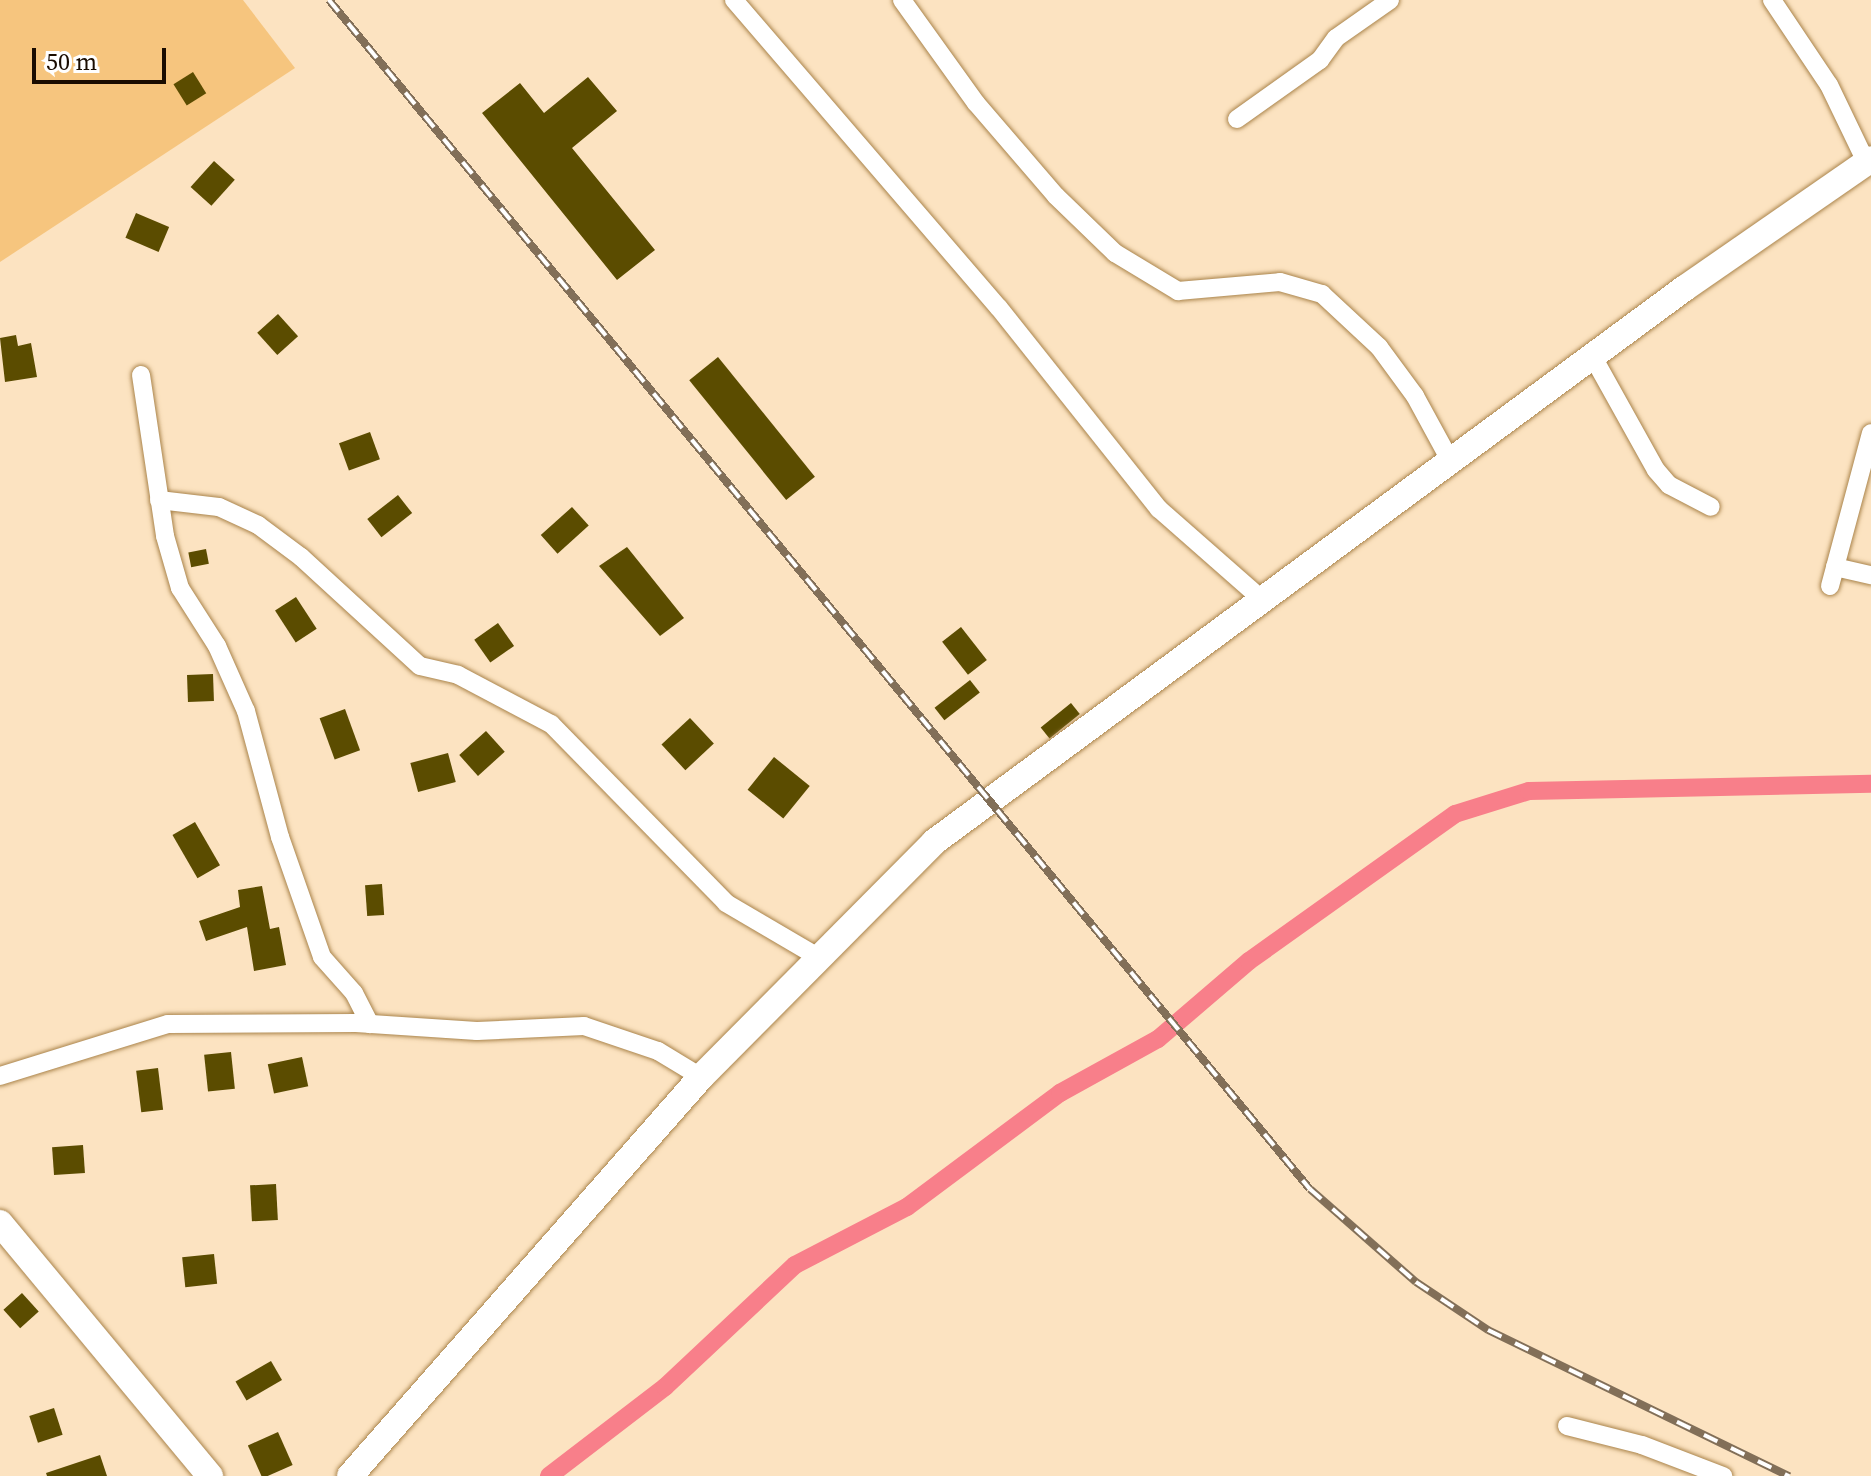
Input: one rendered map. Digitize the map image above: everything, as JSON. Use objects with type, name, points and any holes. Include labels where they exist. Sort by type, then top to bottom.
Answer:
[{"type":"main road","points":[[350,1476],[701,1077],[934,842],[1265,602],[1593,357],[1868,161]]},
{"type":"main road","points":[[0,1223],[210,1476]]},
{"type":"street","points":[[734,0],[999,308],[1159,509],[1265,602]]},
{"type":"street","points":[[902,0],[976,103],[1056,196],[1115,253],[1178,291],[1280,282],[1322,294],[1379,347],[1415,396],[1452,464]]},
{"type":"street","points":[[1237,119],[1320,60],[1336,38],[1390,0]]},
{"type":"street","points":[[1772,0],[1829,85],[1868,161]]},
{"type":"street","points":[[1593,357],[1656,470],[1669,485],[1711,507]]},
{"type":"street","points":[[141,375],[159,500],[180,588],[217,646],[246,711],[280,837],[322,957],[354,993],[370,1024]]},
{"type":"street","points":[[1830,586],[1871,433]]},
{"type":"street","points":[[159,500],[219,507],[258,525],[301,557],[420,666],[458,675],[551,724],[726,903],[818,957]]},
{"type":"street","points":[[1835,567],[1871,575]]},
{"type":"street","points":[[0,1076],[168,1024],[370,1024],[477,1031],[584,1026],[658,1051],[701,1077]]},
{"type":"street","points":[[1567,1426],[1642,1445],[1723,1476]]},
{"type":"shaded area","points":[[0,0],[243,0],[295,68],[0,262]]},
{"type":"building","points":[[193,72],[206,93],[187,105],[173,84]]},
{"type":"building","points":[[588,77],[617,111],[572,148],[655,250],[617,280],[482,113],[520,83],[544,113]]},
{"type":"building","points":[[214,161],[235,180],[211,206],[191,187]]},
{"type":"building","points":[[136,213],[169,227],[159,252],[125,238]]},
{"type":"building","points":[[278,314],[298,336],[277,355],[257,333]]},
{"type":"building","points":[[16,335],[18,346],[31,343],[37,377],[5,382],[0,338]]},
{"type":"building","points":[[718,357],[815,477],[786,500],[689,380]]},
{"type":"building","points":[[370,432],[380,459],[349,471],[339,443]]},
{"type":"building","points":[[398,495],[412,513],[381,537],[367,519]]},
{"type":"building","points":[[572,507],[589,526],[558,554],[541,535]]},
{"type":"building","points":[[627,547],[684,618],[660,636],[599,566]]},
{"type":"building","points":[[206,549],[209,564],[191,567],[188,552]]},
{"type":"building","points":[[296,597],[317,629],[296,642],[275,611]]},
{"type":"building","points":[[498,623],[514,646],[490,663],[474,640]]},
{"type":"building","points":[[961,627],[987,660],[968,675],[942,642]]},
{"type":"building","points":[[213,674],[214,701],[188,702],[187,675]]},
{"type":"building","points":[[970,680],[980,693],[944,720],[935,708]]},
{"type":"building","points":[[1071,703],[1080,714],[1050,738],[1041,728]]},
{"type":"building","points":[[345,709],[360,750],[335,760],[320,718]]},
{"type":"building","points":[[690,718],[714,744],[685,770],[661,745]]},
{"type":"building","points":[[486,731],[505,752],[478,776],[459,755]]},
{"type":"building","points":[[448,753],[456,782],[418,792],[410,763]]},
{"type":"building","points":[[774,757],[810,786],[783,819],[748,790]]},
{"type":"building","points":[[195,822],[220,865],[197,878],[172,835]]},
{"type":"building","points":[[382,884],[384,915],[367,916],[365,885]]},
{"type":"building","points":[[262,886],[270,929],[279,927],[286,965],[254,971],[247,927],[206,941],[199,921],[240,907],[238,890]]},
{"type":"building","points":[[231,1052],[235,1089],[208,1092],[204,1055]]},
{"type":"building","points":[[302,1057],[308,1086],[274,1094],[268,1064]]},
{"type":"building","points":[[158,1068],[163,1110],[141,1112],[136,1071]]},
{"type":"building","points":[[83,1145],[85,1173],[54,1175],[52,1147]]},
{"type":"building","points":[[276,1184],[278,1220],[252,1221],[250,1185]]},
{"type":"building","points":[[214,1254],[217,1284],[185,1287],[182,1257]]},
{"type":"building","points":[[22,1293],[39,1312],[20,1328],[3,1310]]},
{"type":"building","points":[[271,1361],[282,1380],[246,1401],[235,1382]]},
{"type":"building","points":[[54,1408],[63,1435],[38,1443],[29,1416]]},
{"type":"building","points":[[278,1432],[293,1465],[261,1476],[248,1445]]},
{"type":"building","points":[[100,1455],[107,1476],[47,1476],[46,1473]]},
{"type":"waterway","points":[[549,1476],[665,1387],[795,1265],[907,1207],[1060,1093],[1158,1039],[1249,961],[1455,814],[1529,791],[1871,784]]},
{"type":"railway","points":[[329,0],[1310,1189],[1416,1282],[1488,1330],[1789,1476]]}]
